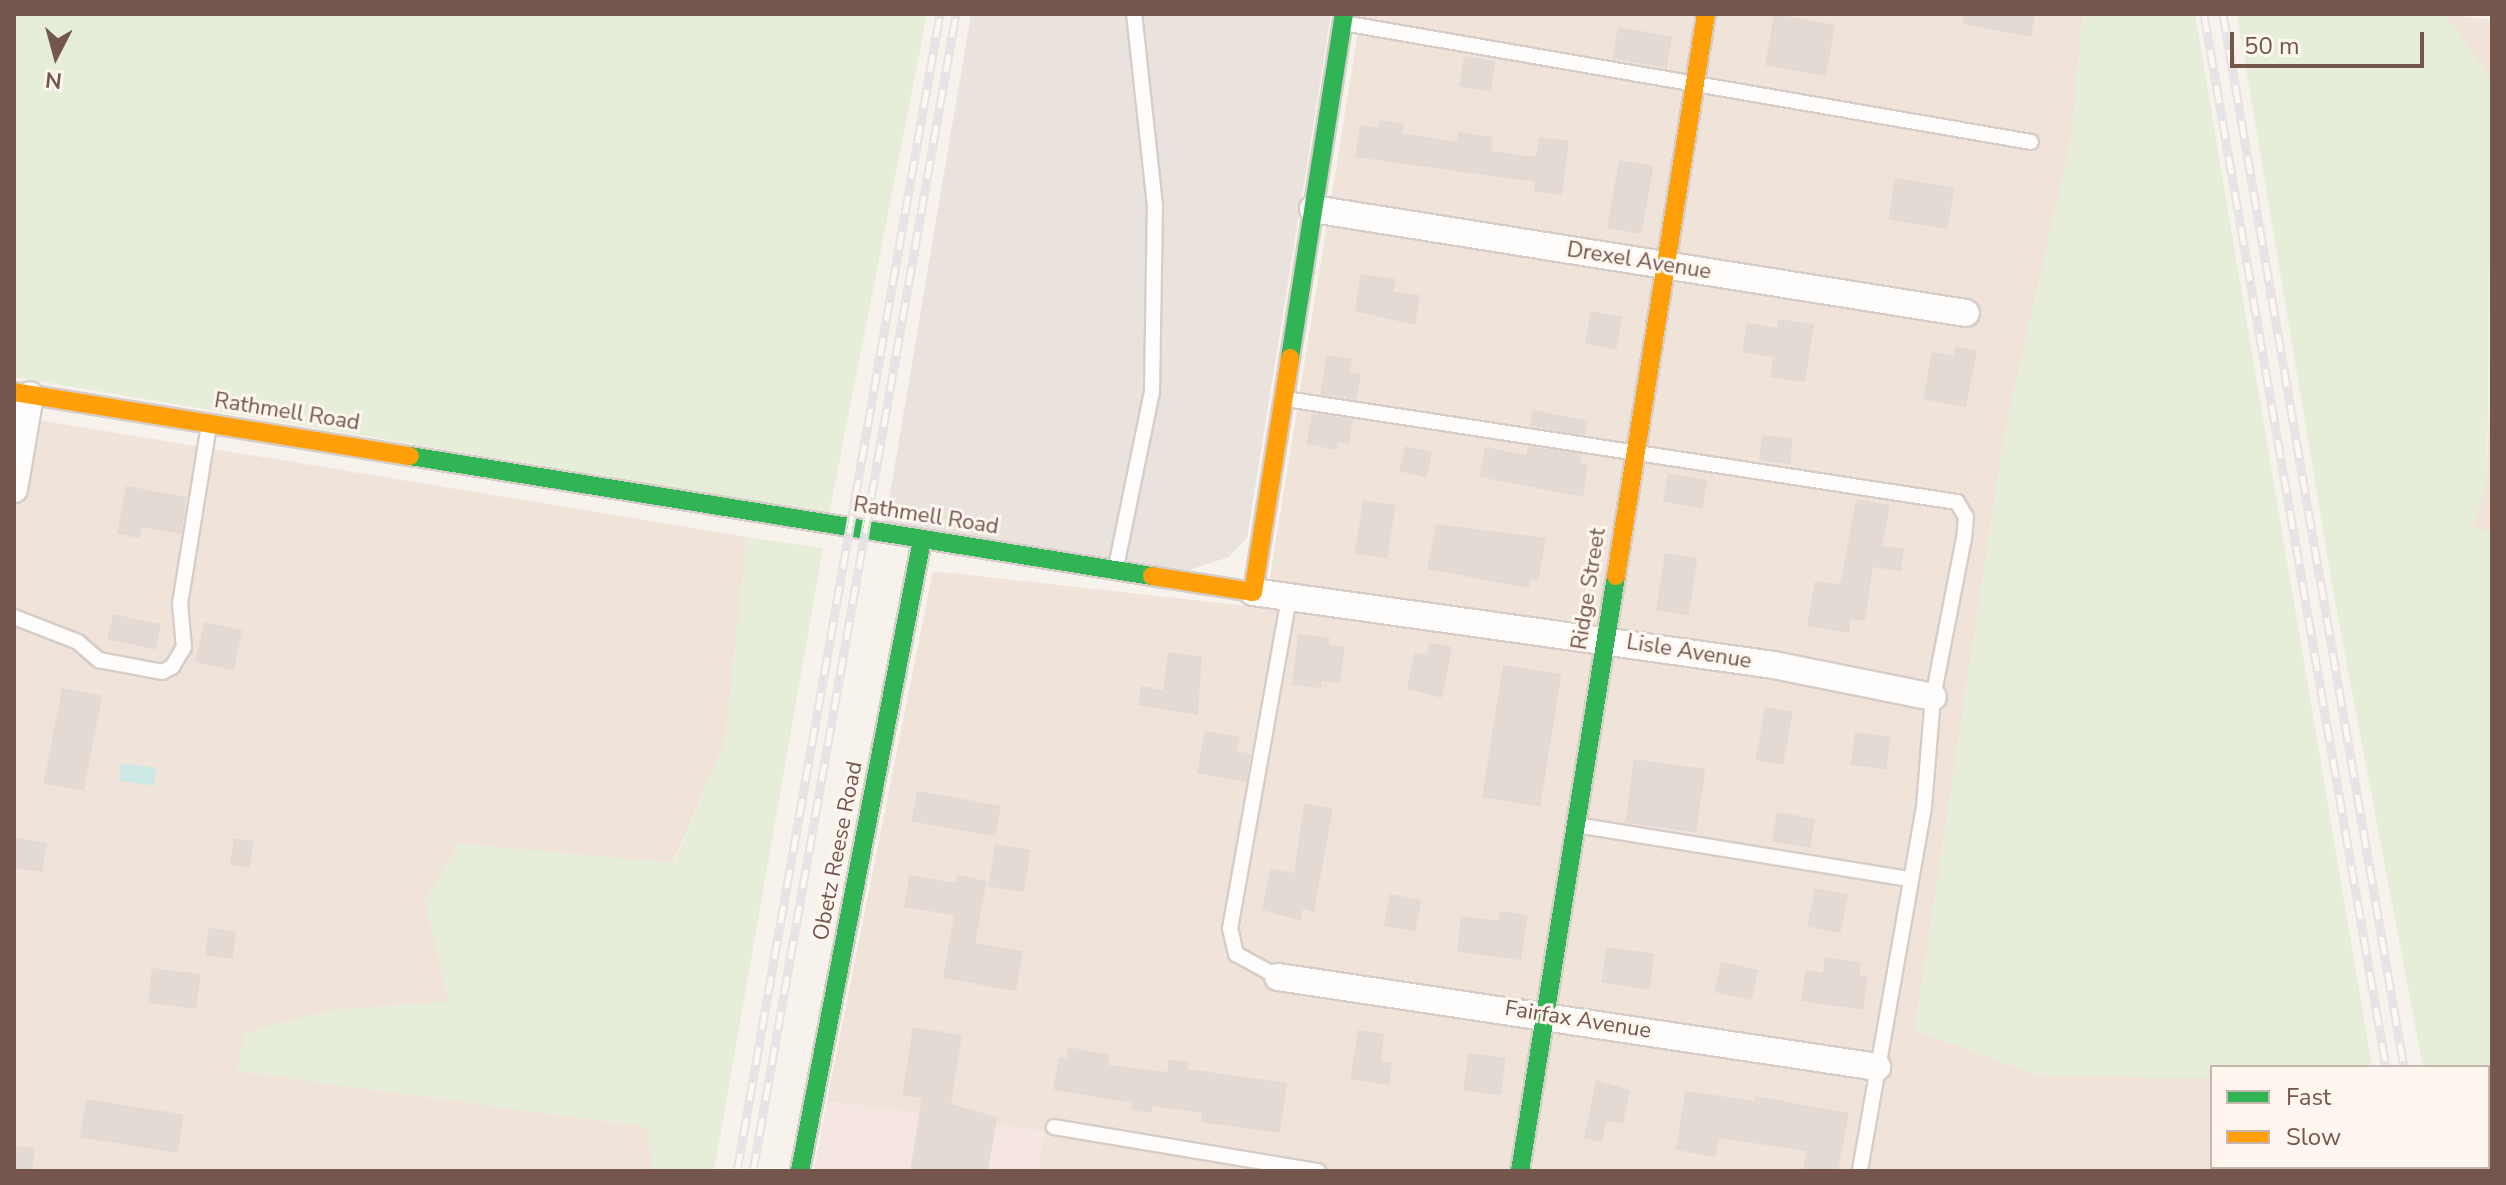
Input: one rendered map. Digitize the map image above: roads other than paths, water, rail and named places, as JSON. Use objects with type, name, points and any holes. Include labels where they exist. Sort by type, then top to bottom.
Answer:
[{"type":"street","name":"Ridge Street","points":[[1520,1171],[1706,14]]},
{"type":"street","points":[[1253,592],[1343,18]]},
{"type":"street","name":"Drexel Avenue","points":[[1313,209],[1966,313]]},
{"type":"street","name":"Rathmell Road","points":[[22,394],[1253,592]]},
{"type":"street","points":[[14,489],[22,394]]},
{"type":"street","name":"Obetz Reese Road","points":[[800,1171],[922,540]]},
{"type":"street","name":"Lisle Avenue","points":[[1253,592],[1605,639],[1866,680],[1933,697]]},
{"type":"street","name":"Fairfax Avenue","points":[[1278,977],[1545,1014],[1877,1067]]},
{"type":"lane","points":[[1115,572],[1152,392],[1155,206],[1134,14]]},
{"type":"lane","points":[[1343,18],[2031,142]]},
{"type":"lane","points":[[1283,398],[1635,455],[1957,502],[1966,517],[1933,697],[1924,807],[1860,1171]]},
{"type":"lane","points":[[14,617],[78,642],[99,660],[151,671],[172,667],[184,647],[180,604],[209,424]]},
{"type":"lane","points":[[1278,977],[1236,954],[1230,929],[1289,597]]},
{"type":"lane","points":[[1575,824],[1911,879]]},
{"type":"lane","points":[[1054,1127],[1318,1171]]},
{"type":"water","points":[[121,763],[157,768],[154,786],[118,781]]},
{"type":"railway","points":[[737,1171],[940,14]]},
{"type":"railway","points":[[753,1171],[956,14]]},
{"type":"railway","points":[[2204,14],[2386,1065]]},
{"type":"railway","points":[[2223,14],[2404,1065]]}]
